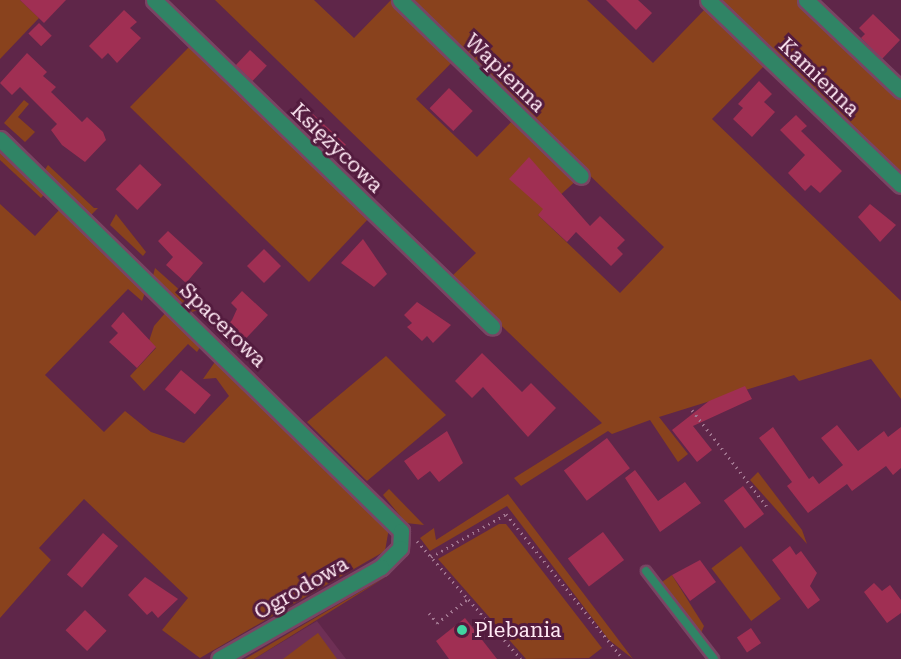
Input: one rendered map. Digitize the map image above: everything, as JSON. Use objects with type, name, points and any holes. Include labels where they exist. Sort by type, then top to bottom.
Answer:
[{"type":"street","name":"Księżycowa","points":[[154,0],[492,326]]},
{"type":"street","name":"Wapienna","points":[[400,0],[581,176]]},
{"type":"street","name":"Kamienna","points":[[708,0],[901,185]]},
{"type":"street","points":[[807,0],[901,90]]},
{"type":"street","name":"Spacerowa","points":[[0,139],[389,514],[401,531],[400,548]]},
{"type":"street","name":"Ogrodowa","points":[[219,659],[381,567],[400,548]]},
{"type":"lane","points":[[645,571],[714,659]]},
{"type":"path","points":[[692,410],[768,508]]},
{"type":"path","points":[[431,557],[506,514],[623,659]]},
{"type":"path","points":[[414,536],[521,659]]},
{"type":"path","points":[[429,613],[437,623],[468,599]]},
{"type":"shaded area","points":[[0,0],[20,0],[39,18],[0,59]]},
{"type":"shaded area","points":[[215,0],[314,0],[354,38],[391,0],[587,0],[653,63],[706,8],[765,65],[712,119],[901,301],[901,399],[871,359],[799,381],[794,375],[659,417],[688,454],[678,462],[650,420],[612,434],[608,431],[521,486],[514,478],[602,423],[451,277],[476,253]],"holes":[[[462,52],[664,247],[620,293],[538,215],[578,179],[515,118],[477,157],[416,99]]]},
{"type":"shaded area","points":[[717,0],[799,0],[901,97],[901,176]]},
{"type":"shaded area","points":[[192,44],[367,213],[369,218],[309,282],[130,107]]},
{"type":"shaded area","points":[[24,100],[29,104],[18,117],[35,132],[25,142],[4,123]]},
{"type":"shaded area","points":[[0,149],[46,192],[41,198],[0,160]]},
{"type":"shaded area","points":[[48,165],[94,208],[98,208],[91,215],[44,171]]},
{"type":"shaded area","points":[[0,204],[35,236],[61,208],[146,290],[142,301],[128,289],[45,375],[104,432],[125,411],[151,432],[184,443],[229,396],[216,378],[203,379],[217,359],[389,528],[385,551],[200,658],[162,630],[188,598],[84,499],[39,548],[51,560],[0,618]]},
{"type":"shaded area","points":[[116,214],[146,252],[143,256],[110,225]]},
{"type":"shaded area","points":[[155,268],[201,309],[192,312],[153,276]]},
{"type":"shaded area","points":[[167,311],[202,344],[197,352],[188,344],[144,391],[130,376],[156,348],[149,341],[154,326]]},
{"type":"shaded area","points":[[386,356],[446,415],[367,481],[307,422]]},
{"type":"shaded area","points":[[758,472],[802,530],[807,544],[750,480]]},
{"type":"shaded area","points":[[389,489],[424,525],[406,523],[383,495]]},
{"type":"shaded area","points":[[508,494],[633,659],[609,640],[507,506],[430,551],[420,538],[434,528],[436,540]]},
{"type":"shaded area","points":[[499,524],[506,524],[602,648],[589,658],[526,659],[438,559]]},
{"type":"shaded area","points":[[741,546],[781,599],[751,621],[711,568]]},
{"type":"shaded area","points":[[389,575],[254,659],[245,659],[315,618]]},
{"type":"shaded area","points":[[672,575],[704,626],[701,633],[662,582]]},
{"type":"shaded area","points":[[317,621],[346,659],[254,659]]},
{"type":"shaded area","points":[[318,633],[337,659],[283,659],[307,641]]},
{"type":"building","points":[[20,0],[66,0],[44,23]]},
{"type":"building","points":[[606,0],[638,0],[652,13],[636,30]]},
{"type":"building","points":[[124,10],[137,22],[130,28],[141,38],[117,63],[108,53],[102,59],[89,46]]},
{"type":"building","points":[[873,14],[900,40],[882,59],[861,38],[865,34],[859,28]]},
{"type":"building","points":[[39,23],[52,36],[41,46],[28,34]]},
{"type":"building","points":[[250,50],[267,66],[252,81],[236,65]]},
{"type":"building","points":[[27,53],[47,72],[43,76],[56,87],[51,92],[82,122],[87,117],[103,132],[106,140],[85,162],[62,145],[51,130],[57,124],[20,87],[12,95],[0,83]]},
{"type":"building","points":[[759,81],[772,94],[764,102],[775,112],[752,137],[733,119],[743,108],[738,104]]},
{"type":"building","points":[[449,88],[473,111],[453,131],[430,108]]},
{"type":"building","points":[[313,114],[346,145],[336,156],[303,125]]},
{"type":"building","points":[[796,115],[807,126],[801,131],[842,171],[820,193],[811,185],[805,191],[788,173],[805,155],[780,130]]},
{"type":"building","points":[[529,157],[590,226],[600,216],[625,240],[617,248],[623,254],[611,266],[576,232],[567,242],[538,215],[543,209],[509,179]]},
{"type":"building","points":[[140,164],[162,185],[137,210],[116,189]]},
{"type":"building","points":[[870,204],[896,225],[880,242],[858,217]]},
{"type":"building","points":[[168,231],[203,263],[186,283],[166,265],[173,257],[158,241]]},
{"type":"building","points":[[363,239],[387,274],[374,287],[341,263]]},
{"type":"building","points":[[264,249],[281,266],[264,283],[247,266]]},
{"type":"building","points":[[242,291],[268,315],[236,349],[220,334],[232,320],[237,309],[231,303]]},
{"type":"building","points":[[417,302],[451,325],[433,343],[427,336],[422,341],[407,327],[412,323],[404,315]]},
{"type":"building","points":[[123,312],[156,347],[137,368],[109,342],[118,333],[111,326]]},
{"type":"building","points":[[482,353],[522,392],[531,383],[556,408],[528,437],[483,387],[472,398],[455,381]]},
{"type":"building","points":[[181,370],[211,395],[195,414],[165,389]]},
{"type":"building","points":[[745,386],[752,399],[693,426],[712,450],[697,462],[672,430],[709,401]]},
{"type":"building","points":[[837,425],[858,451],[884,431],[888,437],[901,427],[901,468],[893,475],[886,466],[852,491],[847,484],[808,513],[787,486],[792,482],[759,438],[773,427],[809,479],[813,476],[819,484],[843,465],[821,438]]},
{"type":"building","points":[[447,431],[463,463],[439,482],[430,471],[418,480],[404,461]]},
{"type":"building","points":[[607,438],[630,468],[587,501],[564,470]]},
{"type":"building","points":[[635,470],[658,501],[685,482],[701,503],[660,532],[625,478]]},
{"type":"building","points":[[743,486],[764,514],[745,528],[724,500]]},
{"type":"building","points":[[603,532],[624,560],[589,586],[568,558]]},
{"type":"building","points":[[103,533],[118,546],[82,588],[67,575]]},
{"type":"building","points":[[790,546],[796,555],[801,551],[817,573],[810,586],[820,600],[808,609],[772,560]]},
{"type":"building","points":[[700,560],[716,582],[690,601],[672,575]]},
{"type":"building","points":[[145,577],[178,599],[158,618],[152,611],[147,615],[128,595]]},
{"type":"building","points":[[874,583],[882,591],[890,585],[901,600],[901,613],[887,623],[864,592]]},
{"type":"building","points":[[85,610],[107,631],[87,651],[66,630]]},
{"type":"building","name":"Plebania","points":[[465,618],[497,659],[449,659],[436,641]]},
{"type":"building","points":[[751,628],[761,643],[747,652],[737,638]]},
{"type":"place","name":"Plebania","points":[[462,630]]}]
